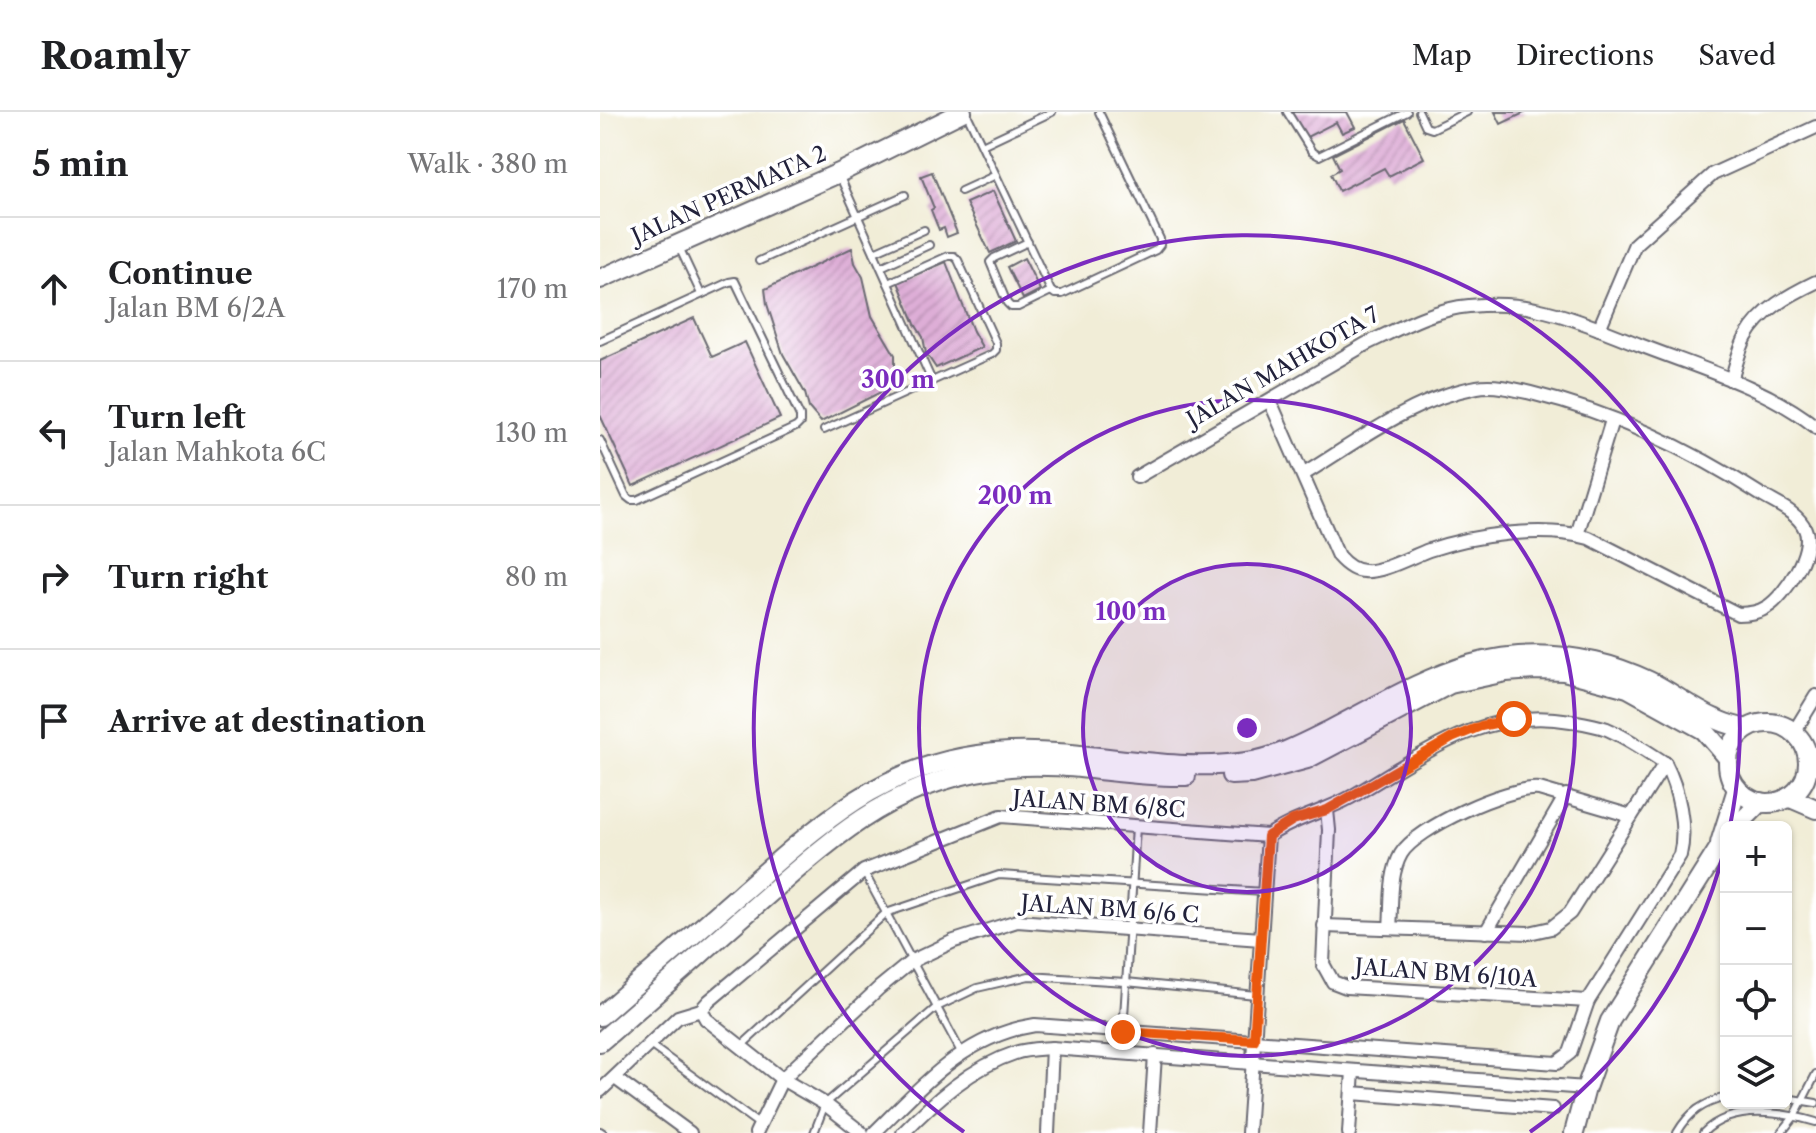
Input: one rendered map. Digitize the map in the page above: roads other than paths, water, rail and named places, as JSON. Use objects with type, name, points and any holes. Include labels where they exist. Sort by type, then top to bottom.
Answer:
[{"type":"main road","name":"JALAN PERMATA 2","points":[[600,279],[839,173],[964,112]]},
{"type":"main road","points":[[600,1042],[811,858],[872,811],[912,790],[951,778],[1032,759],[1194,765],[1250,762],[1302,744],[1444,672],[1489,659],[1534,654],[1595,662],[1627,672],[1651,682],[1715,719],[1746,729]]},
{"type":"main road","points":[[600,1016],[849,802],[917,768],[983,754],[1179,777],[1251,774],[1307,759],[1450,684],[1495,673],[1535,670],[1564,671],[1628,688],[1704,730],[1728,758]]},
{"type":"main road","points":[[1771,723],[1794,732],[1806,750],[1812,776],[1780,801],[1761,802],[1748,798],[1731,780],[1728,758],[1737,737],[1746,729],[1771,723]]},
{"type":"main road","points":[[1728,821],[1737,789]]},
{"type":"main road","points":[[1788,797],[1816,809]]},
{"type":"main road","points":[[1742,821],[1761,802]]},
{"type":"main road","points":[[1574,1133],[1610,1021],[1720,845]]},
{"type":"street","points":[[1599,329],[1635,244],[1713,174],[1816,127]]},
{"type":"street","points":[[1731,380],[1745,338],[1759,319],[1777,304],[1816,282]]},
{"type":"street","name":"JALAN MAHKOTA 7","points":[[1137,477],[1331,364],[1402,327],[1466,306],[1536,309],[1599,329],[1731,380],[1816,427]]},
{"type":"street","points":[[1270,401],[1338,556],[1356,570],[1372,571],[1432,549],[1498,535],[1577,535],[1589,538],[1738,614],[1759,611],[1778,598],[1807,551],[1807,535],[1794,515],[1723,470],[1651,434],[1554,399],[1500,387],[1479,387],[1407,411],[1304,474]]},
{"type":"street","points":[[1577,535],[1612,420]]},
{"type":"street","points":[[1794,732],[1816,696]]},
{"type":"street","points":[[874,1133],[961,1052],[1012,1028],[1035,1025],[1254,1040],[1557,1063],[1570,1053],[1588,1001],[1680,855],[1682,837],[1675,787],[1665,763],[1603,727],[1552,718],[1514,719],[1481,726],[1452,738],[1327,810],[1293,820],[1268,836],[1257,995],[1254,1040],[1253,1063],[1248,1133]]},
{"type":"street","points":[[1324,926],[1535,933],[1561,922],[1572,910],[1665,763]]},
{"type":"street","points":[[1390,928],[1396,866],[1403,851],[1414,839],[1496,795],[1534,788],[1631,816]]},
{"type":"street","points":[[1486,932],[1566,795]]},
{"type":"street","name":"JALAN BM 6/10A","points":[[1327,810],[1329,830],[1323,968],[1333,982],[1343,986],[1588,1001]]},
{"type":"street","name":"JALAN BM 6/8C","points":[[600,1091],[678,1017],[701,1010],[864,871],[1001,816],[1268,836]]},
{"type":"street","name":"JALAN BM 6/6 C","points":[[758,1129],[782,1079],[912,961],[954,941],[1017,921],[1261,939]]},
{"type":"street","points":[[701,1010],[706,1019],[740,1047],[862,1133]]},
{"type":"street","points":[[903,1133],[982,1067],[1018,1051],[1052,1048],[1586,1088]]},
{"type":"street","points":[[1048,1133],[1052,1048]]},
{"type":"street","points":[[1150,1133],[1155,1055]]},
{"type":"street","points":[[1349,1133],[1353,1071]]},
{"type":"street","points":[[615,1078],[690,1133]]},
{"type":"street","points":[[1352,1093],[1553,1109]]},
{"type":"lane","points":[[964,112],[1055,294],[1062,294],[1156,250],[1160,245],[1160,239],[1099,112]]},
{"type":"lane","points":[[982,145],[1052,112]]},
{"type":"lane","points":[[1287,112],[1312,152],[1319,156],[1407,112]]},
{"type":"lane","points":[[1419,112],[1426,127],[1432,129],[1467,112]]},
{"type":"lane","points":[[839,173],[932,381]]},
{"type":"lane","points":[[961,191],[996,175]]},
{"type":"lane","points":[[759,261],[905,195]]},
{"type":"lane","points":[[874,252],[924,230]]},
{"type":"lane","points":[[1028,242],[990,262],[1007,303],[1018,307],[1051,291]]},
{"type":"lane","points":[[677,243],[701,294]]},
{"type":"lane","points":[[881,267],[929,245]]},
{"type":"lane","points":[[824,430],[996,350],[996,343],[954,256],[888,283]]},
{"type":"lane","points":[[600,341],[729,282],[738,283],[800,416],[796,427],[637,500],[626,496],[600,440]]},
{"type":"lane","points":[[1123,1032],[1136,827]]},
{"type":"lane","points":[[864,871],[961,1052]]},
{"type":"lane","points":[[740,1047],[886,913],[999,875],[1264,892]]},
{"type":"lane","points":[[814,1133],[825,1104],[937,1007],[977,988],[1029,976],[1257,995]]},
{"type":"lane","points":[[650,1045],[758,1129]]},
{"type":"lane","points":[[1781,1133],[1794,1117],[1816,1074]]},
{"type":"lane","points":[[1677,1133],[1694,1110],[1720,1098]]},
{"type":"lane","points":[[1792,1099],[1816,1103]]},
{"type":"lane","points":[[1703,1133],[1719,1120],[1734,1114],[1794,1117],[1816,1122]]}]
